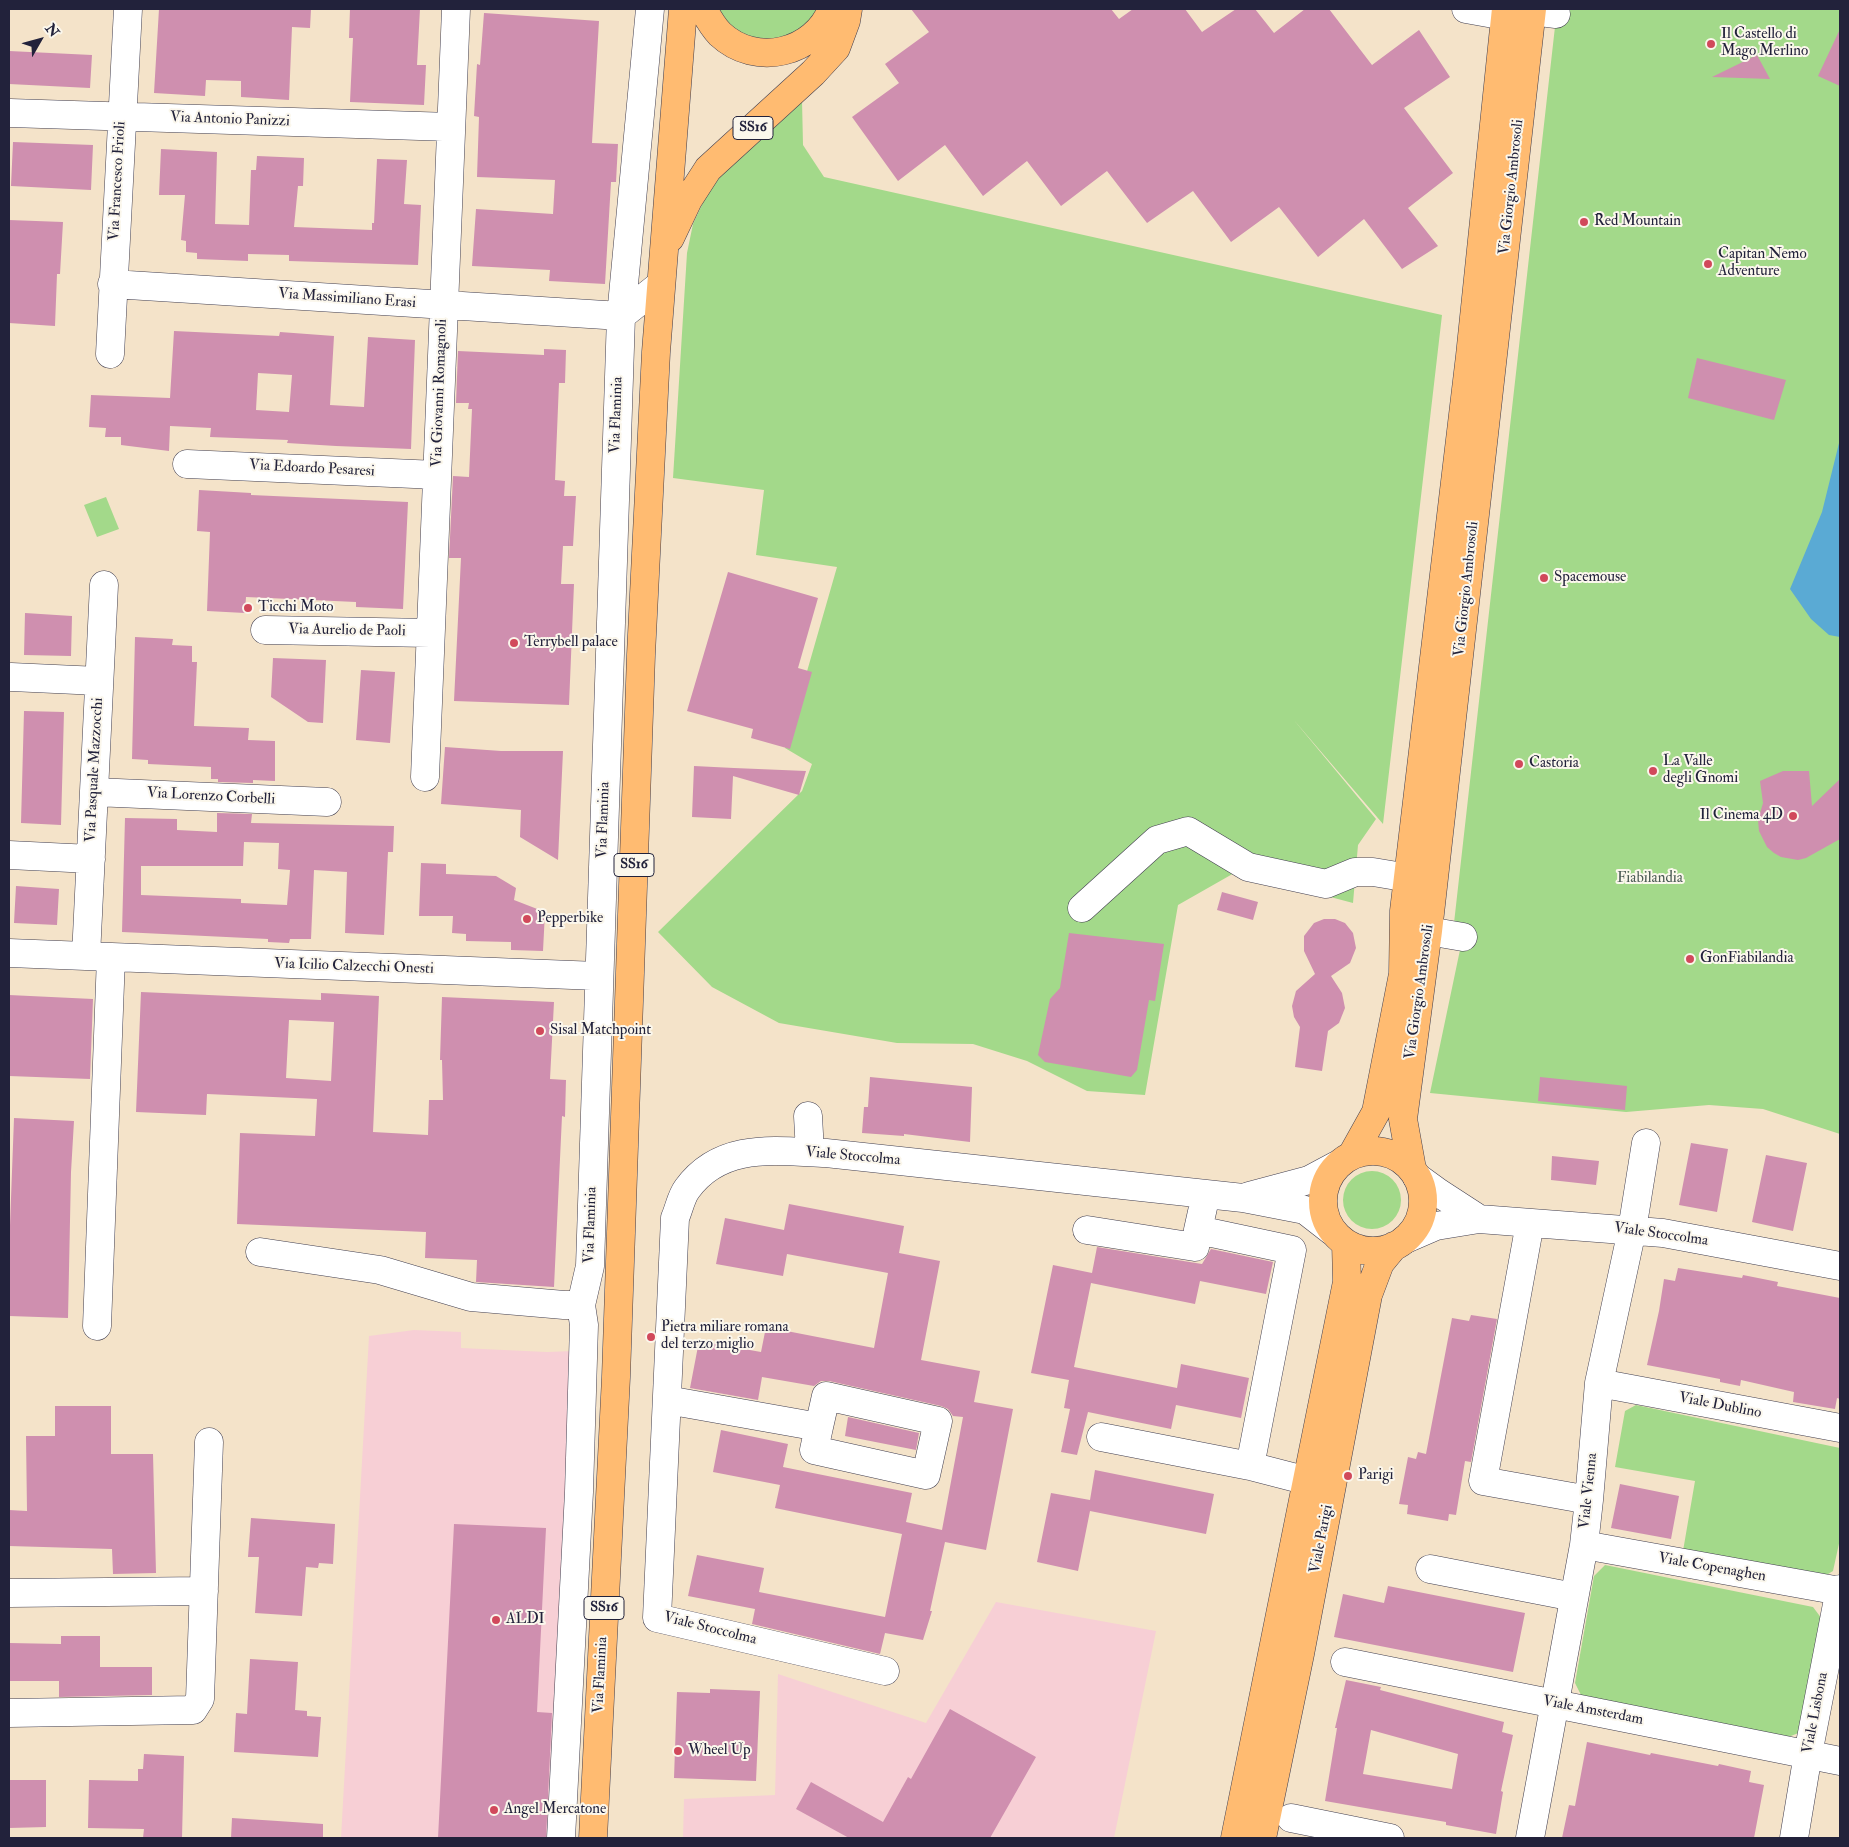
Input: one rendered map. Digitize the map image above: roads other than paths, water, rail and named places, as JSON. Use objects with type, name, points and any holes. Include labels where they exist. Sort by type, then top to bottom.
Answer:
[{"type":"main road","name":"Via Flaminia","points":[[593,1838],[616,1377],[641,654],[660,285],[682,9]]},
{"type":"main road","points":[[703,9],[721,35],[741,47],[763,53],[779,52],[794,48],[808,41],[820,30],[829,18],[832,9]]},
{"type":"main road","name":"Via Flaminia","points":[[663,253],[688,200],[708,169],[813,73],[836,48],[846,21],[848,9]]},
{"type":"main road","name":"Via Giorgio Ambrosoli","points":[[1345,1160],[1376,1112],[1403,974],[1404,911],[1470,356],[1526,12]]},
{"type":"main road","name":"Via Giorgio Ambrosoli","points":[[1415,1173],[1402,1119],[1428,931],[1526,12]]},
{"type":"main road","points":[[1373,1150],[1386,1152],[1398,1157],[1415,1173],[1422,1190],[1423,1204],[1421,1217],[1415,1229],[1400,1243],[1381,1250],[1369,1251],[1357,1248],[1339,1237],[1326,1218],[1322,1204],[1324,1189],[1329,1175],[1345,1160],[1359,1152],[1373,1150]]},
{"type":"main road","name":"Viale Parigi","points":[[1235,1838],[1347,1282],[1339,1237]]},
{"type":"main road","name":"Viale Parigi","points":[[1262,1838],[1300,1654],[1368,1295],[1380,1262],[1400,1243]]},
{"type":"street","name":"Via Francesco Frioli","points":[[110,354],[112,284],[128,9]]},
{"type":"street","name":"Via Giovanni Romagnoli","points":[[425,777],[456,9]]},
{"type":"street","name":"Via Flaminia","points":[[561,1838],[578,1502],[584,1325],[581,1305],[590,1266],[621,316],[650,9]]},
{"type":"street","points":[[672,9],[680,42]]},
{"type":"street","points":[[1466,9],[1526,12]]},
{"type":"street","name":"Via Antonio Panizzi","points":[[10,113],[451,127]]},
{"type":"street","name":"Via Massimiliano Erasi","points":[[112,284],[621,316]]},
{"type":"street","points":[[621,316],[660,285]]},
{"type":"street","name":"Via Edoardo Pesaresi","points":[[187,464],[437,475]]},
{"type":"street","name":"Via Pasquale Mazzocchi","points":[[98,956],[90,859],[104,585]]},
{"type":"street","name":"Via Aurelio de Paoli","points":[[265,630],[430,633]]},
{"type":"street","name":"Via Pasquale Mazzocchi","points":[[11,677],[99,681]]},
{"type":"street","name":"Via Lorenzo Corbelli","points":[[94,792],[327,802]]},
{"type":"street","points":[[1082,908],[1157,840],[1188,831],[1248,867],[1326,884],[1356,872],[1373,872],[1408,878]]},
{"type":"street","name":"Via Pasquale Mazzocchi","points":[[9,855],[90,859]]},
{"type":"street","points":[[1428,931],[1463,937]]},
{"type":"street","name":"Via Icilio Calzecchi Onesti","points":[[9,953],[598,976]]},
{"type":"street","points":[[97,1326],[98,956]]},
{"type":"street","points":[[808,1116],[810,1152]]},
{"type":"street","name":"Viale Vienna","points":[[1530,1838],[1584,1544],[1599,1383],[1632,1230],[1646,1143]]},
{"type":"street","name":"Viale Stoccolma","points":[[885,1671],[657,1618],[675,1218],[686,1190],[710,1166],[742,1152],[771,1150],[810,1152],[1243,1198],[1306,1210],[1339,1237]]},
{"type":"street","name":"Viale Stoccolma","points":[[1243,1198],[1309,1180],[1345,1160]]},
{"type":"street","points":[[1415,1173],[1479,1219]]},
{"type":"street","points":[[1087,1230],[1195,1247],[1206,1194]]},
{"type":"street","name":"Viale Stoccolma","points":[[1400,1243],[1436,1226],[1479,1219],[1663,1233],[1840,1266]]},
{"type":"street","points":[[1530,1222],[1483,1481],[1589,1500]]},
{"type":"street","points":[[1198,1230],[1292,1250],[1250,1466]]},
{"type":"street","points":[[260,1252],[380,1270],[472,1297],[581,1305]]},
{"type":"street","points":[[582,1374],[616,1377]]},
{"type":"street","name":"Viale Dublino","points":[[1599,1383],[1840,1428]]},
{"type":"street","points":[[667,1400],[820,1427]]},
{"type":"street","points":[[1101,1437],[1250,1466],[1308,1481]]},
{"type":"street","points":[[9,1713],[193,1710],[200,1699],[209,1442]]},
{"type":"street","name":"Viale Copenaghen","points":[[1584,1544],[1840,1591]]},
{"type":"street","points":[[1430,1569],[1574,1597]]},
{"type":"street","points":[[9,1593],[204,1590]]},
{"type":"street","name":"Viale Lisbona","points":[[1794,1838],[1808,1754],[1840,1591]]},
{"type":"street","name":"Viale Amsterdam","points":[[1345,1662],[1840,1761]]},
{"type":"street","points":[[1291,1818],[1390,1838]]},
{"type":"water","points":[[1840,439],[1840,637],[1829,635],[1811,619],[1790,589],[1822,512]]},
{"type":"place","name":"Il Castello di Mago Merlino","points":[[1711,44]]},
{"type":"place","name":"Red Mountain","points":[[1584,222]]},
{"type":"place","name":"Capitan Nemo Adventure","points":[[1708,264]]},
{"type":"place","name":"Spacemouse","points":[[1544,578]]},
{"type":"place","name":"Ticchi Moto","points":[[248,608]]},
{"type":"place","name":"Terrybell palace","points":[[514,643]]},
{"type":"place","name":"Castoria","points":[[1519,764]]},
{"type":"place","name":"La Valle degli Gnomi","points":[[1653,771]]},
{"type":"place","name":"Il Cinema 4D","points":[[1793,816]]},
{"type":"place","name":"Pepperbike","points":[[527,919]]},
{"type":"place","name":"GonFiabilandia","points":[[1690,959]]},
{"type":"place","name":"Sisal Matchpoint","points":[[540,1031]]},
{"type":"place","name":"Pietra miliare romana del terzo miglio","points":[[651,1337]]},
{"type":"place","name":"Parigi","points":[[1348,1476]]},
{"type":"place","name":"ALDI","points":[[496,1620]]},
{"type":"place","name":"Wheel Up","points":[[678,1751]]},
{"type":"place","name":"Angel Mercatone","points":[[494,1810]]},
{"type":"park label","name":"Fiabilandia","points":[[1650,879]]}]
